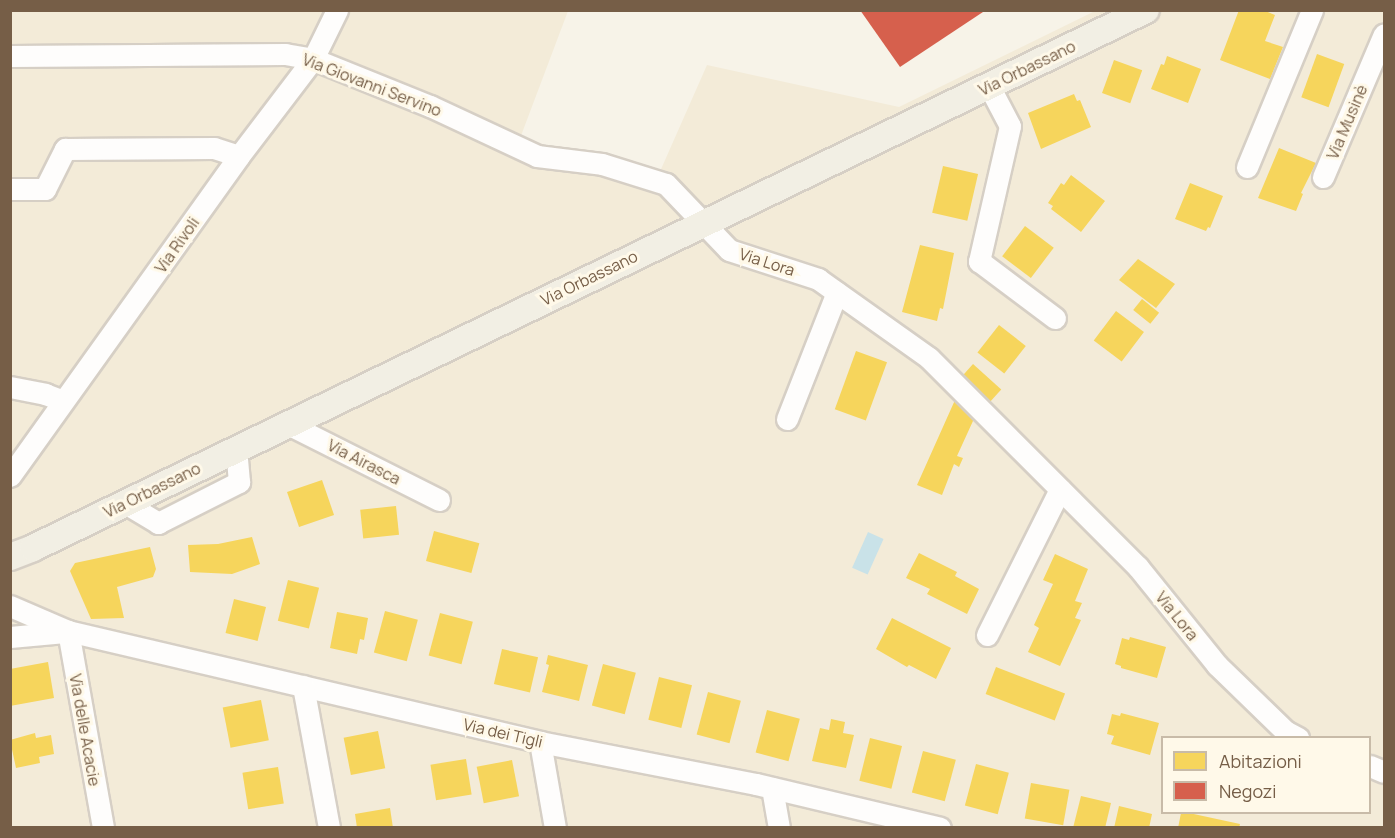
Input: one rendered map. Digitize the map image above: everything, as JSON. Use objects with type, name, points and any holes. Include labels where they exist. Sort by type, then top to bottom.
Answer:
[{"type":"main road","name":"Via Orbassano","points":[[10,578],[22,552],[1146,10]]},
{"type":"street","name":"Via Rivoli","points":[[10,476],[239,156],[313,59],[337,10]]},
{"type":"street","points":[[1247,167],[1312,10]]},
{"type":"street","name":"Via Musinè","points":[[1323,177],[1384,34]]},
{"type":"street","name":"Via Giovanni Servino","points":[[10,56],[285,54],[313,59],[430,106],[537,156],[602,164],[666,184],[705,222]]},
{"type":"street","points":[[989,86],[1010,126],[979,261],[1055,318]]},
{"type":"street","points":[[10,189],[45,189],[65,149],[214,148],[239,156]]},
{"type":"street","name":"Via Lora","points":[[705,222],[729,250],[818,279],[929,358],[1138,567],[1217,665],[1285,731],[1294,736]]},
{"type":"street","points":[[787,419],[837,292]]},
{"type":"street","points":[[10,387],[45,394],[63,402]]},
{"type":"street","name":"Via Airasca","points":[[288,424],[439,500]]},
{"type":"street","points":[[987,635],[1060,489]]},
{"type":"street","name":"Via dei Tigli","points":[[10,606],[68,632],[540,742],[772,788],[940,828]]},
{"type":"street","name":"Via dei Tigli","points":[[10,637],[68,632]]},
{"type":"street","name":"Via delle Acacie","points":[[68,632],[103,828]]},
{"type":"street","points":[[303,686],[329,828]]},
{"type":"street","points":[[540,742],[555,828]]},
{"type":"street","points":[[772,788],[779,828]]},
{"type":"shaded area","points":[[10,11],[568,11],[519,141],[595,153],[658,176],[707,65],[899,107],[1095,11],[1384,11],[1384,827],[11,827]]},
{"type":"water","points":[[868,532],[884,539],[868,575],[852,568]]},
{"type":"building: Abitazioni","points":[[1239,10],[1263,10],[1275,15],[1265,41],[1283,47],[1270,79],[1220,60]]},
{"type":"building: Abitazioni","points":[[1317,54],[1344,64],[1329,107],[1301,97]]},
{"type":"building: Abitazioni","points":[[1167,56],[1201,69],[1188,103],[1151,89],[1161,64],[1164,65]]},
{"type":"building: Abitazioni","points":[[1114,60],[1142,70],[1130,103],[1102,93]]},
{"type":"building: Abitazioni","points":[[1074,94],[1077,101],[1080,100],[1091,127],[1041,149],[1028,113]]},
{"type":"building: Abitazioni","points":[[1279,148],[1316,163],[1301,193],[1303,194],[1296,211],[1258,198]]},
{"type":"building: Abitazioni","points":[[943,166],[978,174],[967,221],[932,213]]},
{"type":"building: Abitazioni","points":[[1071,175],[1105,201],[1081,232],[1051,209],[1053,206],[1048,203],[1061,183],[1064,185]]},
{"type":"building: Abitazioni","points":[[1190,183],[1223,196],[1210,228],[1208,227],[1206,231],[1175,219]]},
{"type":"building: Abitazioni","points":[[1025,226],[1054,248],[1031,278],[1002,256]]},
{"type":"building: Abitazioni","points":[[920,245],[954,253],[943,309],[940,308],[937,321],[902,312]]},
{"type":"building: Abitazioni","points":[[1138,259],[1175,284],[1156,308],[1119,280]]},
{"type":"building: Abitazioni","points":[[1142,299],[1159,313],[1150,324],[1133,310]]},
{"type":"building: Abitazioni","points":[[1116,311],[1144,332],[1122,362],[1094,341]]},
{"type":"building: Abitazioni","points":[[999,325],[1026,346],[1004,374],[977,353]]},
{"type":"building: Abitazioni","points":[[856,351],[887,362],[866,421],[835,409]]},
{"type":"building: Abitazioni","points":[[973,364],[1001,389],[989,403],[961,377]]},
{"type":"building: Abitazioni","points":[[955,400],[978,410],[957,456],[963,458],[959,467],[954,464],[942,495],[917,485]]},
{"type":"building: Abitazioni","points":[[322,480],[334,515],[299,527],[287,492]]},
{"type":"building: Abitazioni","points":[[396,506],[399,535],[363,539],[360,510]]},
{"type":"building: Abitazioni","points":[[434,531],[479,543],[471,573],[426,561]]},
{"type":"building: Abitazioni","points":[[252,537],[260,564],[232,574],[190,572],[188,545],[218,544]]},
{"type":"building: Abitazioni","points":[[150,547],[156,569],[153,577],[117,587],[124,618],[91,619],[70,571],[75,563]]},
{"type":"building: Abitazioni","points":[[919,553],[957,572],[955,576],[979,589],[967,614],[927,594],[930,589],[906,578]]},
{"type":"building: Abitazioni","points":[[1055,554],[1088,569],[1075,601],[1082,603],[1075,618],[1081,620],[1060,666],[1028,652],[1039,628],[1034,625],[1053,584],[1043,580]]},
{"type":"building: Abitazioni","points":[[288,580],[319,588],[309,628],[278,621]]},
{"type":"building: Abitazioni","points":[[234,599],[266,607],[258,641],[226,633]]},
{"type":"building: Abitazioni","points":[[385,611],[418,620],[407,661],[374,653]]},
{"type":"building: Abitazioni","points":[[337,612],[368,618],[364,640],[360,639],[357,654],[330,648]]},
{"type":"building: Abitazioni","points":[[440,613],[473,622],[461,664],[429,656]]},
{"type":"building: Abitazioni","points":[[892,618],[951,648],[936,679],[909,665],[907,667],[876,649]]},
{"type":"building: Abitazioni","points":[[1130,637],[1166,647],[1157,678],[1121,668],[1115,664],[1122,638],[1129,640]]},
{"type":"building: Abitazioni","points":[[502,649],[538,657],[530,692],[494,684]]},
{"type":"building: Abitazioni","points":[[548,655],[588,665],[579,701],[542,692],[549,665],[546,664]]},
{"type":"building: Abitazioni","points":[[48,662],[54,698],[10,706],[10,669]]},
{"type":"building: Abitazioni","points":[[603,664],[636,673],[625,714],[592,706]]},
{"type":"building: Abitazioni","points":[[996,667],[1065,694],[1055,721],[986,694]]},
{"type":"building: Abitazioni","points":[[659,677],[692,685],[681,728],[648,720]]},
{"type":"building: Abitazioni","points":[[708,692],[741,701],[729,743],[697,735]]},
{"type":"building: Abitazioni","points":[[261,700],[269,740],[231,748],[223,707]]},
{"type":"building: Abitazioni","points":[[767,710],[800,719],[788,761],[756,753]]},
{"type":"building: Abitazioni","points":[[1121,713],[1159,723],[1150,755],[1111,744],[1114,736],[1107,734],[1112,714],[1120,716]]},
{"type":"building: Abitazioni","points":[[831,719],[845,722],[843,733],[854,735],[846,768],[812,761],[820,728],[829,730]]},
{"type":"building: Abitazioni","points":[[378,731],[385,768],[351,775],[344,738]]},
{"type":"building: Abitazioni","points":[[35,733],[36,738],[51,735],[54,754],[39,757],[40,763],[16,768],[10,740]]},
{"type":"building: Abitazioni","points":[[870,738],[902,746],[891,789],[859,781]]},
{"type":"building: Abitazioni","points":[[923,751],[956,760],[945,801],[912,793]]},
{"type":"building: Abitazioni","points":[[466,759],[472,795],[436,800],[430,765]]},
{"type":"building: Abitazioni","points":[[512,760],[519,796],[484,803],[477,767]]},
{"type":"building: Abitazioni","points":[[976,764],[1009,773],[998,814],[965,806]]},
{"type":"building: Abitazioni","points":[[278,767],[284,804],[248,809],[242,773]]},
{"type":"building: Abitazioni","points":[[1031,783],[1069,790],[1063,825],[1025,818]]},
{"type":"building: Abitazioni","points":[[1081,796],[1111,803],[1105,828],[1073,828]]},
{"type":"building: Abitazioni","points":[[1119,806],[1152,814],[1149,828],[1114,828]]},
{"type":"building: Abitazioni","points":[[390,808],[393,828],[357,828],[355,814]]},
{"type":"building: Abitazioni","points":[[1181,814],[1194,814],[1240,824],[1239,828],[1178,828]]},
{"type":"building: Negozi","points":[[860,10],[986,10],[900,67]]}]
